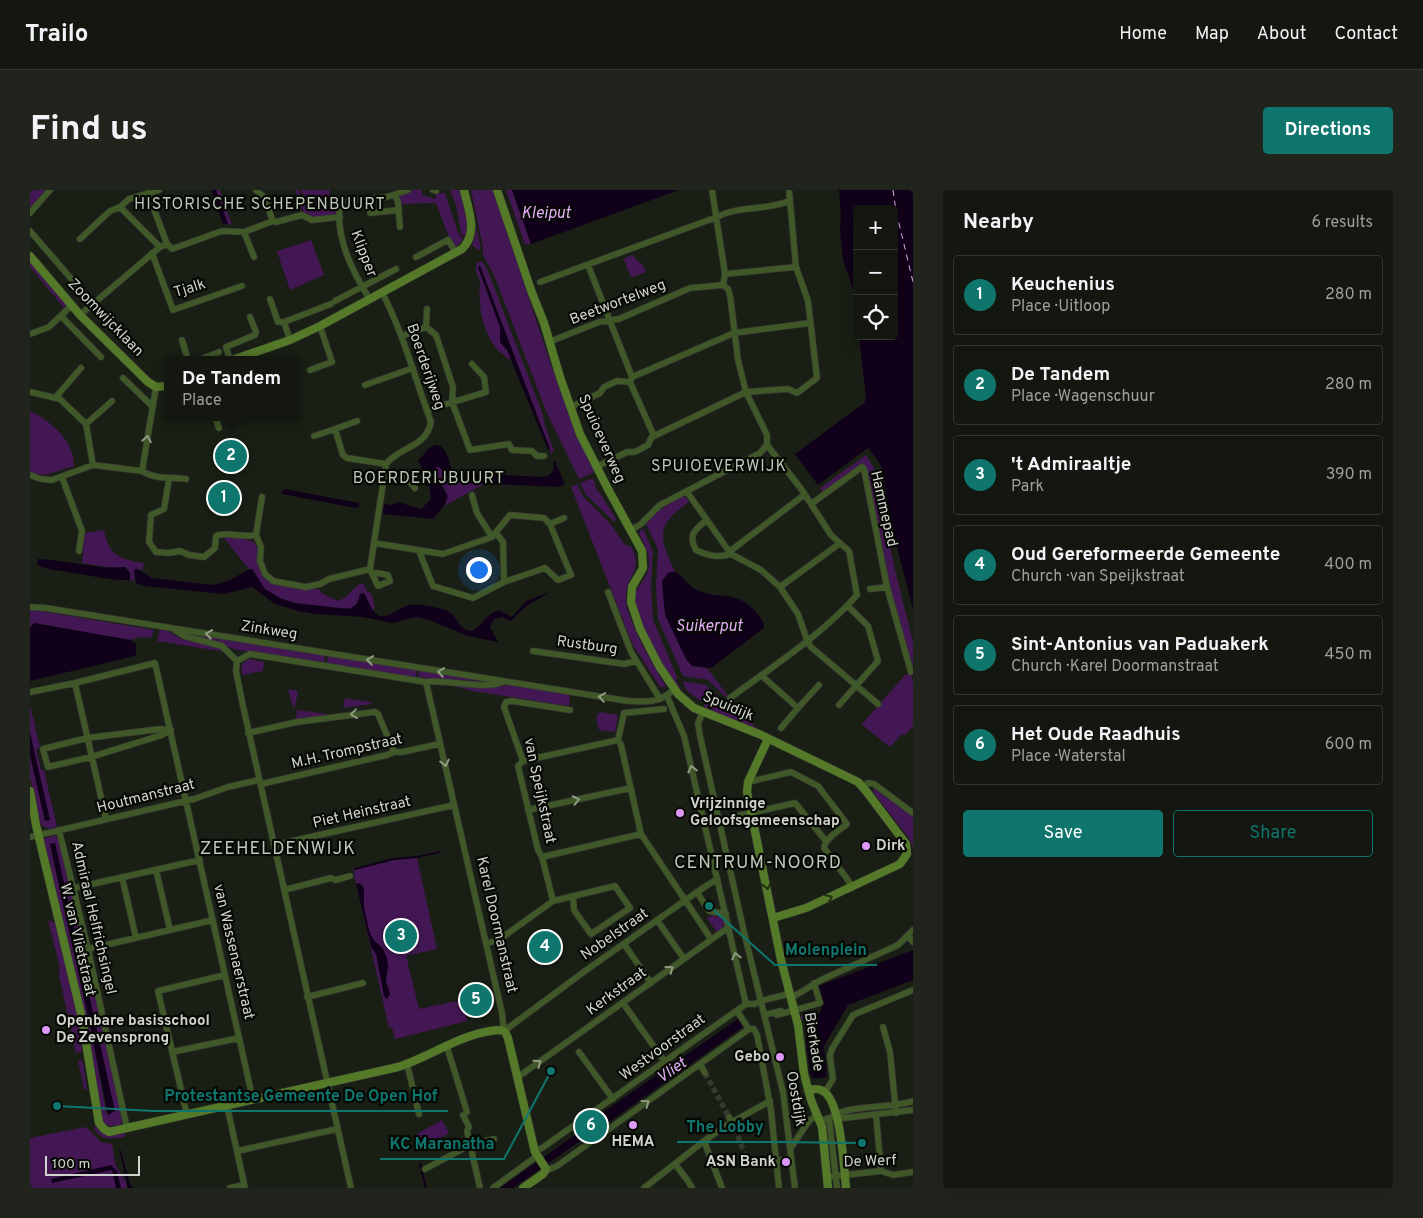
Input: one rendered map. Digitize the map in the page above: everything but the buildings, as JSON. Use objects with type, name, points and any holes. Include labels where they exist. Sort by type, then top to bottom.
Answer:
[{"type":"street","points":[[30,212],[50,190]]},
{"type":"street","points":[[80,239],[110,211],[120,207],[128,199],[160,190]]},
{"type":"street","points":[[256,190],[264,197],[273,221]]},
{"type":"street","name":"Klipper","points":[[369,298],[344,247],[341,235],[340,203],[395,195],[408,190]]},
{"type":"street","points":[[243,356],[290,340],[320,326],[456,252],[468,243],[472,232],[464,190]]},
{"type":"street","name":"Spuioeverweg","points":[[497,190],[580,434],[642,551],[644,560],[642,571],[631,590],[631,606],[646,643],[674,689]]},
{"type":"street","points":[[712,190],[726,274],[724,285],[730,295],[738,360],[746,392],[767,434],[767,445],[802,490],[831,536],[849,550],[857,595],[848,606],[807,640],[730,698]]},
{"type":"street","points":[[596,467],[627,452],[635,452],[648,445],[654,436],[746,392],[788,389],[797,392],[816,378],[808,301],[796,267],[789,190]]},
{"type":"street","points":[[148,193],[167,244],[172,248],[222,231],[244,232],[254,258]]},
{"type":"street","points":[[395,195],[398,202],[400,227]]},
{"type":"street","points":[[540,282],[730,211],[778,206],[789,201]]},
{"type":"street","points":[[120,207],[160,247]]},
{"type":"street","name":"Klipper","points":[[370,213],[399,210]]},
{"type":"street","name":"Klipper","points":[[244,232],[273,221],[276,222],[302,215],[312,220],[340,218]]},
{"type":"street","name":"Zoomwijcklaan","points":[[30,231],[96,311],[136,353]]},
{"type":"street","points":[[416,257],[448,240],[456,252]]},
{"type":"street","points":[[80,315],[152,253],[167,244]]},
{"type":"street","name":"Tjalk","points":[[152,253],[173,310],[242,286]]},
{"type":"street","name":"Zoomwijcklaan","points":[[30,256],[80,315],[142,376],[156,387]]},
{"type":"street","points":[[588,265],[654,436]]},
{"type":"street","points":[[726,274],[796,267]]},
{"type":"street","points":[[270,299],[278,322],[284,322],[333,302],[396,268]]},
{"type":"street","name":"Beetwortelweg","points":[[549,342],[598,322],[619,319],[690,288],[724,285]]},
{"type":"street","name":"Boerderijweg","points":[[382,292],[402,336],[431,422],[430,428],[421,440],[391,458],[386,464]]},
{"type":"street","points":[[30,334],[49,327],[72,305]]},
{"type":"street","points":[[426,327],[427,309]]},
{"type":"street","name":"Zoomwijcklaan","points":[[62,316],[100,357]]},
{"type":"street","points":[[229,356],[226,347],[255,335],[256,332],[250,317]]},
{"type":"street","points":[[284,322],[290,340]]},
{"type":"street","points":[[570,407],[600,393],[604,388],[617,381],[631,380],[734,332],[810,324]]},
{"type":"street","points":[[310,370],[332,362],[320,326]]},
{"type":"street","points":[[402,336],[426,327]]},
{"type":"street","points":[[426,327],[436,334],[453,387],[452,402],[470,450],[509,444],[512,450],[532,451],[537,456],[544,456]]},
{"type":"street","points":[[182,340],[187,356]]},
{"type":"street","points":[[209,356],[219,352]]},
{"type":"street","points":[[427,410],[486,392],[484,377],[472,364]]},
{"type":"street","points":[[55,398],[81,368]]},
{"type":"street","points":[[365,385],[413,368]]},
{"type":"street","name":"Zoomwijcklaan","points":[[123,378],[153,407]]},
{"type":"street","points":[[142,471],[156,387],[164,386]]},
{"type":"street","points":[[30,392],[60,398],[86,424],[94,465]]},
{"type":"street","points":[[86,424],[112,401]]},
{"type":"street","points":[[216,421],[219,428]]},
{"type":"street","points":[[314,436],[357,421]]},
{"type":"street","points":[[262,498],[256,535],[261,547],[260,561],[264,574],[276,582],[306,587],[320,584],[329,579],[371,572],[386,464],[347,458],[343,455],[335,428]]},
{"type":"street","points":[[631,530],[641,524],[660,505],[760,453],[767,445]]},
{"type":"street","points":[[30,476],[52,480],[94,465],[142,471],[149,476],[186,479]]},
{"type":"street","name":"Hammepad","points":[[811,504],[862,467],[864,469],[887,587]]},
{"type":"street","points":[[385,473],[401,477],[411,482],[415,488]]},
{"type":"street","points":[[62,477],[82,531],[79,551]]},
{"type":"street","points":[[169,479],[164,510],[151,515],[149,542],[156,552],[169,553],[180,551],[189,555],[204,557],[215,548],[216,536],[223,533],[243,537],[256,535]]},
{"type":"street","points":[[687,492],[730,553],[761,570],[780,587],[798,614],[811,647],[878,704]]},
{"type":"street","points":[[472,495],[477,513],[494,535],[503,542],[504,582]]},
{"type":"street","points":[[706,520],[696,528],[692,535],[692,542],[696,550],[709,556],[722,557],[730,553],[804,495]]},
{"type":"street","points":[[374,543],[443,554],[494,535],[510,515],[544,518],[550,524],[571,575],[558,580],[545,568],[504,582],[473,598],[433,586],[419,551]]},
{"type":"street","points":[[550,524],[564,518]]},
{"type":"street","points":[[780,587],[839,544]]},
{"type":"street","points":[[870,589],[887,587],[911,672]]},
{"type":"street","points":[[608,592],[623,633],[636,661],[660,699],[667,696],[674,689]]},
{"type":"street","points":[[839,705],[878,661],[868,626],[848,606]]},
{"type":"street","name":"Zinkweg","points":[[30,608],[46,608],[638,702],[660,699]]},
{"type":"street","points":[[174,629],[184,636],[222,646],[237,661],[236,671],[248,733],[351,1188]]},
{"type":"street","name":"Rustburg","points":[[533,651],[624,664],[636,661]]},
{"type":"street","name":"Zinkweg","points":[[237,661],[250,654],[426,682],[498,685],[503,682]]},
{"type":"street","name":"van Wassenaerstraat","points":[[75,683],[155,663],[253,1100]]},
{"type":"street","points":[[761,675],[798,708]]},
{"type":"street","name":"Karel Doormanstraat","points":[[426,682],[502,1013],[504,1031],[508,1038],[537,1155],[545,1169]]},
{"type":"street","points":[[30,692],[75,683],[106,819]]},
{"type":"street","points":[[781,728],[819,685]]},
{"type":"street","name":"Spuidijk","points":[[674,689],[702,715],[768,739],[852,779],[863,787],[904,840],[910,856]]},
{"type":"street","points":[[667,696],[684,736],[746,1004],[755,1004],[758,999],[790,994],[898,945],[913,930]]},
{"type":"street","name":"van Speijkstraat","points":[[553,900],[542,857],[538,850],[518,766],[523,761],[504,707],[506,702],[512,701],[570,710]]},
{"type":"street","points":[[664,710],[624,713],[618,740],[621,745],[641,834],[711,940]]},
{"type":"street","points":[[248,733],[297,722],[375,712],[378,714],[394,752]]},
{"type":"street","name":"Oostdijk","points":[[702,715],[698,723],[700,736],[732,875],[740,923],[746,932],[758,999],[764,1015],[783,1092],[795,1188]]},
{"type":"street","points":[[160,728],[171,730],[162,736],[91,758],[48,767],[43,749],[87,738],[160,728]]},
{"type":"street","points":[[748,782],[768,739]]},
{"type":"street","points":[[523,761],[618,740]]},
{"type":"street","name":"M.H. Trompstraat","points":[[260,782],[394,752],[439,744]]},
{"type":"street","points":[[748,782],[789,772],[817,785],[847,824],[826,841],[824,850],[852,888]]},
{"type":"street","name":"Houtmanstraat","points":[[34,836],[260,782]]},
{"type":"street","name":"Bierkade","points":[[748,782],[747,792],[790,994],[789,1010],[799,1032],[802,1068],[822,1127],[831,1177],[828,1188]]},
{"type":"street","points":[[863,787],[868,783],[872,783],[913,813]]},
{"type":"street","points":[[528,810],[631,788]]},
{"type":"street","name":"W. van Vlietstraat","points":[[30,791],[34,836],[82,1018],[100,1125],[109,1132],[127,1128]]},
{"type":"street","points":[[719,820],[795,803],[826,841]]},
{"type":"street","name":"Piet Heinstraat","points":[[274,845],[454,805]]},
{"type":"street","name":"Admiraal Helfrichsingel","points":[[59,830],[88,949],[127,1128]]},
{"type":"street","points":[[542,857],[641,834]]},
{"type":"street","points":[[773,918],[806,908],[852,888],[900,864],[910,856]]},
{"type":"street","points":[[74,888],[200,860]]},
{"type":"street","points":[[156,870],[170,930]]},
{"type":"street","points":[[284,890],[330,878],[336,880],[350,876]]},
{"type":"street","points":[[122,877],[136,938]]},
{"type":"street","name":"Nobelstraat","points":[[504,1031],[717,879]]},
{"type":"street","points":[[486,944],[500,939],[553,900],[615,886],[630,908],[592,934],[574,910],[573,896]]},
{"type":"street","points":[[697,892],[709,911],[726,914]]},
{"type":"street","points":[[88,949],[213,920]]},
{"type":"street","points":[[657,920],[682,956]]},
{"type":"street","name":"Kerkstraat","points":[[518,1077],[729,927]]},
{"type":"street","points":[[908,936],[913,942]]},
{"type":"street","points":[[624,944],[651,983]]},
{"type":"street","points":[[187,1115],[158,991],[225,975]]},
{"type":"street","points":[[307,997],[363,983]]},
{"type":"street","points":[[764,1015],[820,1003],[814,983]]},
{"type":"street","points":[[837,1188],[831,1177],[832,1118],[830,1098],[825,1092],[833,1080],[830,1056],[832,1049],[852,1016],[913,990]]},
{"type":"street","points":[[622,1003],[665,1062]]},
{"type":"street","name":"Westvoorstraat","points":[[493,1188],[537,1155],[542,1148],[746,1004]]},
{"type":"street","points":[[737,1011],[749,1029]]},
{"type":"street","points":[[883,1027],[890,1052],[896,1113]]},
{"type":"street","points":[[523,1188],[545,1169],[555,1168],[749,1029],[754,1029],[757,1034],[770,1101],[778,1160],[778,1188]]},
{"type":"street","points":[[127,1128],[407,1064],[472,1036],[504,1031]]},
{"type":"street","points":[[757,1034],[768,1032]]},
{"type":"street","points":[[172,1052],[239,1038]]},
{"type":"street","points":[[447,1047],[469,1127],[467,1131],[480,1188]]},
{"type":"street","points":[[579,1052],[613,1099]]},
{"type":"street","points":[[407,1064],[419,1114]]},
{"type":"street","points":[[700,1064],[705,1073]]},
{"type":"street","name":"Bierkade","points":[[808,1090],[817,1089],[825,1092]]},
{"type":"street","points":[[644,1188],[724,1127],[770,1101]]},
{"type":"street","points":[[832,1118],[843,1111],[913,1101]]},
{"type":"street","points":[[226,1106],[245,1186],[230,1188]]},
{"type":"street","points":[[790,1149],[809,1121],[818,1118],[844,1118],[913,1110]]},
{"type":"street","points":[[594,1113],[606,1131]]},
{"type":"street","points":[[876,1115],[881,1172]]},
{"type":"street","points":[[832,1118],[845,1175],[846,1188]]},
{"type":"street","points":[[237,1151],[337,1129]]},
{"type":"street","points":[[425,1169],[470,1145],[494,1139]]},
{"type":"street","points":[[704,1141],[722,1188]]},
{"type":"street","points":[[767,1163],[778,1160]]},
{"type":"street","points":[[675,1164],[692,1188]]},
{"type":"street","name":"De Werf","points":[[831,1177],[881,1172],[893,1175],[913,1172]]},
{"type":"shaded area","points":[[30,190],[47,190],[30,207]]},
{"type":"shaded area","points":[[216,190],[220,190],[232,225],[228,224]]},
{"type":"shaded area","points":[[295,190],[299,190],[306,209],[336,205],[335,215],[317,217],[307,215],[301,207]]},
{"type":"shaded area","points":[[301,190],[330,190],[329,193],[332,197],[342,196],[344,199],[338,202],[308,205]]},
{"type":"shaded area","points":[[413,190],[422,190],[422,195],[435,199],[436,193],[445,193],[457,230],[463,240],[456,247],[449,237],[436,203],[399,204],[398,196]]},
{"type":"shaded area","points":[[450,190],[461,190],[467,220],[464,237],[461,233],[456,205]]},
{"type":"shaded area","points":[[467,190],[481,248],[479,250],[472,245],[476,232]]},
{"type":"shaded area","points":[[471,190],[493,190],[552,368],[595,472],[579,479],[546,411],[494,275],[483,255]]},
{"type":"shaded area","points":[[506,190],[512,190],[531,244],[525,244]]},
{"type":"shaded area","points":[[311,240],[324,275],[290,290],[277,251]]},
{"type":"shaded area","points":[[633,255],[646,272],[633,277],[630,275],[624,260]]},
{"type":"shaded area","points":[[30,260],[66,303],[65,309],[30,267]]},
{"type":"shaded area","points":[[482,261],[488,271],[543,415],[554,451],[551,454],[480,266],[478,267],[500,327],[500,342],[507,350],[513,362],[495,347],[484,324],[480,308],[480,282],[476,269],[477,263]]},
{"type":"shaded area","points":[[30,411],[53,426],[66,440],[73,457],[74,466],[45,475],[30,472]]},
{"type":"shaded area","points":[[866,455],[874,468],[896,574],[913,642],[913,674],[886,576],[866,468],[823,493],[820,488]]},
{"type":"shaded area","points":[[436,467],[439,467],[449,476],[459,481],[484,484],[444,506],[447,501],[446,491],[434,474]]},
{"type":"shaded area","points":[[593,478],[597,491],[616,519],[615,521],[586,495],[580,483]]},
{"type":"shaded area","points":[[577,484],[583,496],[611,525],[625,545],[631,546],[635,555],[635,568],[626,592],[626,601],[631,620],[642,644],[666,686],[664,687],[660,687],[632,643],[571,487]]},
{"type":"shaded area","points":[[683,495],[689,502],[678,510],[665,525],[663,541],[675,572],[670,572],[692,666],[707,668],[728,696],[726,697],[708,680],[683,676],[658,619],[656,586],[658,549],[646,524],[657,512]]},
{"type":"shaded area","points":[[643,528],[653,552],[651,586],[653,620],[677,677],[676,680],[683,693],[653,649],[636,609],[634,595],[645,578],[649,565],[648,554],[639,533]]},
{"type":"shaded area","points":[[104,530],[112,551],[122,558],[144,563],[142,571],[139,569],[134,570],[135,581],[130,580],[129,570],[122,567],[113,568],[82,563],[85,533]]},
{"type":"shaded area","points":[[225,534],[254,542],[259,551],[259,562],[272,583],[318,589],[323,594],[338,601],[363,583],[373,600],[373,611],[360,594],[360,600],[354,607],[346,608],[310,606],[274,596],[265,590],[252,569],[249,569],[223,537]]},
{"type":"shaded area","points":[[30,609],[154,630],[151,638],[141,637],[130,640],[34,623],[30,628]]},
{"type":"shaded area","points":[[160,629],[168,631],[181,639],[221,648],[226,652],[157,641]]},
{"type":"shaded area","points":[[189,634],[325,655],[324,662],[237,650],[189,636]]},
{"type":"shaded area","points":[[328,655],[417,670],[416,678],[329,664],[327,663]]},
{"type":"shaded area","points":[[249,659],[264,662],[263,671],[242,675],[242,666]]},
{"type":"shaded area","points":[[419,670],[493,682],[418,677]]},
{"type":"shaded area","points":[[911,673],[913,682],[913,726],[904,736],[902,734],[890,747],[862,725],[905,675]]},
{"type":"shaded area","points":[[683,681],[706,685],[726,704],[764,733],[704,707],[705,703],[688,692]]},
{"type":"shaded area","points":[[455,684],[494,687],[510,685],[570,695],[569,706],[473,691],[456,687]]},
{"type":"shaded area","points":[[288,689],[298,691],[295,707],[293,707]]},
{"type":"shaded area","points":[[345,698],[371,702],[371,704],[343,708]]},
{"type":"shaded area","points":[[30,705],[40,748],[36,749],[41,770],[44,770],[57,827],[50,829],[41,825],[30,777],[30,755],[45,820],[49,820],[30,733]]},
{"type":"shaded area","points":[[297,710],[327,714],[327,716],[296,720]]},
{"type":"shaded area","points":[[600,712],[618,715],[615,732],[599,730],[596,717]]},
{"type":"shaded area","points":[[874,788],[913,817],[913,847],[909,838],[873,792]]},
{"type":"shaded area","points":[[55,836],[59,839],[123,1120],[121,1125],[109,1126],[101,1118],[49,870],[51,869],[51,862],[49,862],[45,838]],"holes":[[[55,843],[115,1111],[108,1115],[50,845]]]},
{"type":"shaded area","points":[[417,858],[437,949],[406,956],[419,1009],[466,999],[463,1005],[467,1021],[395,1039],[392,1027],[389,1028],[353,870],[396,860]]},
{"type":"shaded area","points":[[714,914],[717,917],[722,915],[725,917],[725,924],[712,935],[716,931],[707,918]]},
{"type":"shaded area","points":[[48,920],[55,923],[78,1017],[82,1051],[76,1053],[59,975],[60,968]]},
{"type":"shaded area","points":[[808,1014],[814,1018],[810,1028],[807,1029],[805,1019],[801,1017]]},
{"type":"shaded area","points":[[78,1061],[83,1062],[87,1090],[84,1089]]},
{"type":"shaded area","points":[[442,1120],[449,1133],[422,1149],[415,1135]]},
{"type":"shaded area","points":[[86,1127],[101,1142],[112,1144],[116,1166],[126,1182],[127,1188],[30,1188],[30,1138]]},
{"type":"shaded area","points":[[93,1127],[96,1127],[105,1134],[125,1132],[126,1134],[124,1137],[106,1138],[99,1135]]},
{"type":"water","points":[[211,190],[216,190],[228,224],[223,224]]},
{"type":"water","name":"Kleiput","points":[[512,190],[679,190],[531,244]]},
{"type":"water","points":[[839,190],[913,190],[913,609],[893,532],[881,466],[878,461],[868,448],[818,485],[795,454],[864,403],[866,399],[859,340],[898,340],[898,205],[853,205],[853,289],[843,260],[840,231]]},
{"type":"water","points":[[480,266],[550,449],[548,450],[507,350],[500,342],[500,327],[478,267]]},
{"type":"water","points":[[435,445],[443,448],[452,470],[458,473],[543,477],[552,472],[554,467],[553,461],[555,461],[565,484],[560,487],[467,483],[451,479],[439,467],[436,467],[434,474],[448,496],[444,506],[433,519],[383,514],[384,504],[392,505],[398,502],[421,509],[431,499],[429,486],[426,486],[420,463],[417,462],[430,447]]},
{"type":"water","points":[[285,489],[359,503],[359,507],[355,508],[282,494]]},
{"type":"water","points":[[38,559],[115,568],[125,567],[130,573],[130,580],[116,580],[48,569],[39,566],[37,563]]},
{"type":"water","points":[[137,569],[152,578],[213,585],[228,581],[252,569],[265,589],[280,598],[294,603],[349,609],[357,604],[360,594],[364,593],[373,611],[379,616],[389,615],[409,605],[429,606],[449,612],[461,626],[472,631],[487,617],[499,610],[512,617],[526,601],[550,592],[525,607],[511,621],[502,617],[494,619],[490,627],[498,642],[468,636],[429,620],[416,617],[392,623],[363,617],[298,611],[275,604],[252,587],[224,594],[144,586],[136,583],[134,570]]},
{"type":"water","name":"Suikerput","points":[[670,572],[676,572],[697,590],[713,595],[733,597],[747,604],[760,617],[764,628],[711,668],[692,666],[686,659],[665,615],[662,581]]},
{"type":"water","points":[[34,623],[130,640],[136,644],[136,655],[30,681],[30,628]]},
{"type":"water","points":[[30,733],[50,820],[45,821],[30,755]]},
{"type":"water","points":[[55,843],[115,1111],[108,1115],[50,844]]},
{"type":"water","points":[[358,883],[364,889],[364,908],[370,934],[383,949],[387,958],[386,981],[390,994],[387,999],[384,996],[376,954],[371,947],[356,884]]},
{"type":"water","points":[[913,950],[913,980],[848,1005],[824,1046],[827,1077],[813,1079],[810,1074],[806,1039],[822,1008],[816,987]]},
{"type":"water","name":"Vliet","points":[[738,1019],[743,1027],[609,1122],[604,1121],[602,1113]]},
{"type":"water","points":[[585,1128],[590,1134],[513,1188],[500,1188]]},
{"type":"water","points":[[119,1149],[130,1184],[133,1188],[128,1188]]},
{"type":"water","points":[[111,1165],[117,1171],[121,1188],[116,1188],[112,1170],[52,1183],[51,1179]]},
{"type":"waterway","points":[[355,869],[393,859],[417,857],[440,852]]},
{"type":"waterway","points":[[420,1164],[426,1188]]},
{"type":"ferry route","points":[[893,190],[896,211],[913,282]]},
{"type":"tunnel","points":[[705,1073],[729,1117]]},
{"type":"tunnel","points":[[735,1128],[748,1164],[767,1163]]},
{"type":"place","name":"De Tandem","points":[[231,456]]},
{"type":"place","name":"Keuchenius","points":[[224,498]]},
{"type":"place","name":"Vrijzinnige Geloofsgemeenschap","points":[[680,813]]},
{"type":"place","name":"Dirk","points":[[866,846]]},
{"type":"place","name":"Molenplein","points":[[709,906]]},
{"type":"place","name":"'t Admiraaltje","points":[[401,936]]},
{"type":"place","name":"Oud Gereformeerde Gemeente","points":[[545,947]]},
{"type":"place","name":"Sint-Antonius van Paduakerk","points":[[476,1000]]},
{"type":"place","name":"Openbare basisschool De Zevensprong","points":[[46,1030]]},
{"type":"place","name":"Gebo","points":[[780,1057]]},
{"type":"place","name":"KC Maranatha","points":[[551,1071]]},
{"type":"place","name":"Protestantse Gemeente De Open Hof","points":[[57,1106]]},
{"type":"place","name":"HEMA","points":[[633,1125]]},
{"type":"place","name":"Het Oude Raadhuis","points":[[591,1126]]},
{"type":"place","name":"The Lobby","points":[[862,1143]]},
{"type":"place","name":"ASN Bank","points":[[786,1162]]},
{"type":"district","name":"HISTORISCHE SCHEPENBUURT","points":[[260,205]]},
{"type":"district","name":"SPUIOEVERWIJK","points":[[719,467]]},
{"type":"district","name":"BOERDERIJBUURT","points":[[429,479]]},
{"type":"district","name":"ZEEHELDENWIJK","points":[[278,849]]},
{"type":"district","name":"CENTRUM-NOORD","points":[[758,863]]}]
